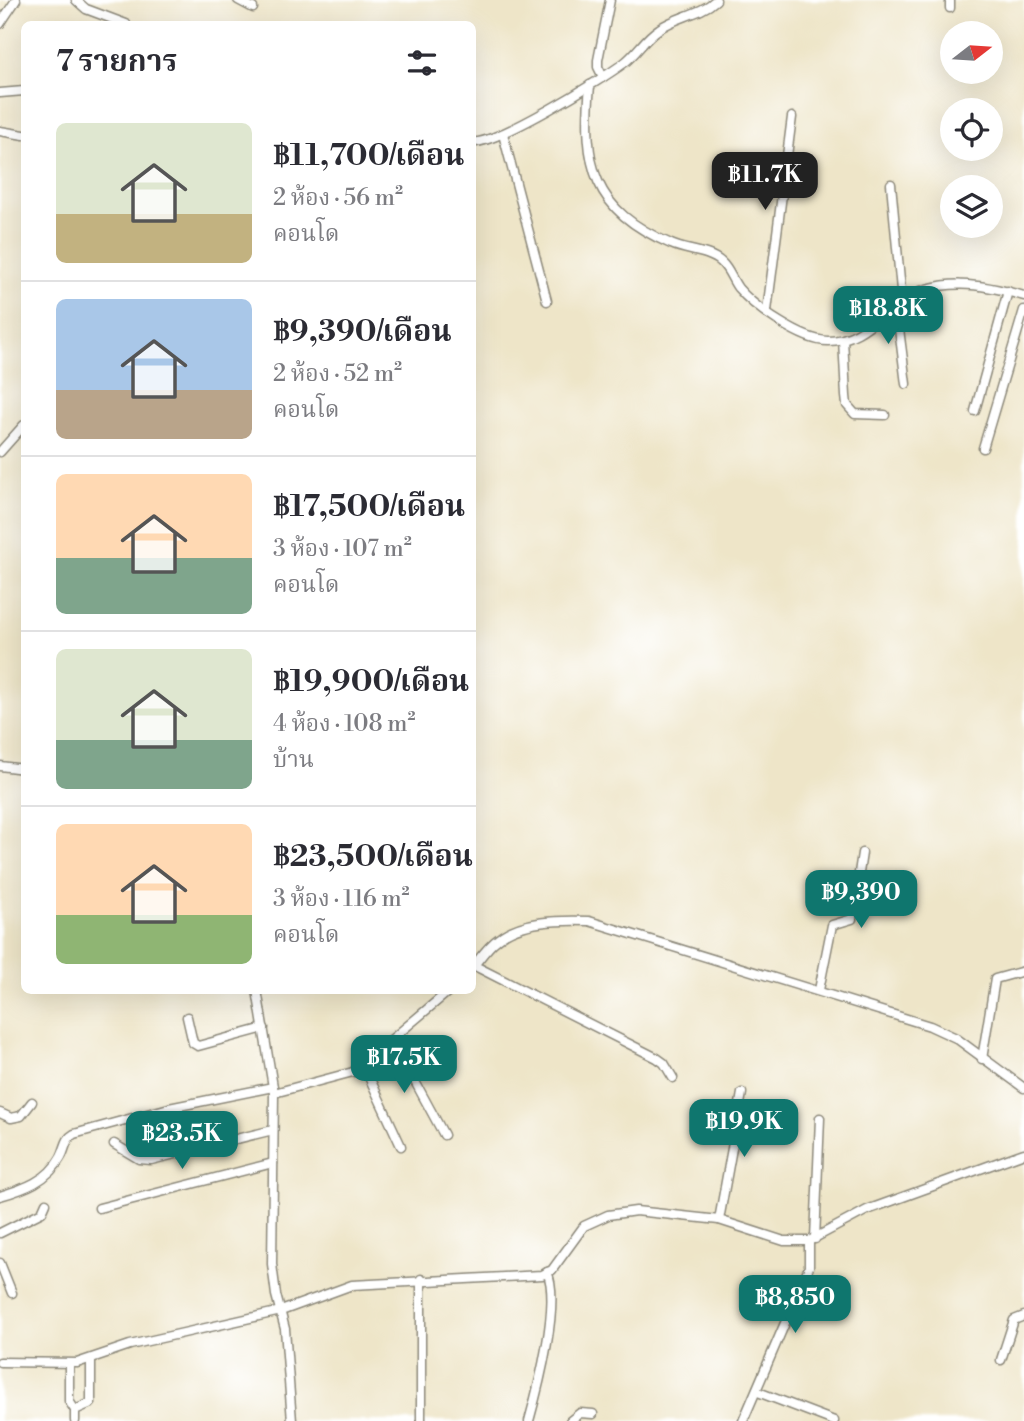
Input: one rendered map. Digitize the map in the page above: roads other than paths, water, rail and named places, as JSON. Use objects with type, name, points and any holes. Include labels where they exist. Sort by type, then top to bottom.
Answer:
[{"type":"street","points":[[0,24],[16,0]]},
{"type":"street","points":[[76,0],[86,9],[118,21]]},
{"type":"street","points":[[238,0],[253,8]]},
{"type":"street","points":[[603,77],[598,60],[610,0]]},
{"type":"street","points":[[476,142],[484,142],[503,134],[590,85],[636,53],[658,29],[703,10],[716,0]]},
{"type":"street","points":[[590,85],[586,128],[588,154],[608,198],[630,221],[659,238],[721,262],[740,290],[809,339],[843,339],[874,323],[899,303],[933,289],[961,284],[1024,296]]},
{"type":"street","points":[[0,93],[21,91]]},
{"type":"street","points":[[767,311],[792,117]]},
{"type":"street","points":[[0,131],[21,134]]},
{"type":"street","points":[[503,134],[547,301]]},
{"type":"street","points":[[891,184],[906,384]]},
{"type":"street","points":[[975,411],[1008,291]]},
{"type":"street","points":[[983,448],[1024,310]]},
{"type":"street","points":[[843,339],[847,405],[855,414],[885,415]]},
{"type":"street","points":[[0,452],[21,428]]},
{"type":"street","points":[[0,766],[21,769]]},
{"type":"street","points":[[819,990],[832,925],[852,919],[862,853]]},
{"type":"street","points":[[476,964],[491,945],[508,932],[532,925],[589,921],[819,990],[945,1032],[1024,1088]]},
{"type":"street","points":[[476,968],[657,1058],[664,1063],[673,1079]]},
{"type":"street","points":[[982,1059],[995,979],[1024,971]]},
{"type":"street","points":[[258,994],[274,1090],[272,1265],[285,1329],[292,1421]]},
{"type":"street","points":[[0,1196],[29,1187],[48,1174],[60,1160],[69,1137],[74,1134],[169,1108],[348,1074],[445,994]]},
{"type":"street","points":[[187,1017],[193,1043],[198,1046],[264,1028]]},
{"type":"street","points":[[392,1039],[444,1135]]},
{"type":"street","points":[[363,1064],[401,1146]]},
{"type":"street","points":[[719,1220],[742,1093]]},
{"type":"street","points":[[0,1113],[11,1118],[21,1116],[32,1102]]},
{"type":"street","points":[[743,1421],[758,1392],[809,1267],[820,1118]]},
{"type":"street","points":[[114,1144],[139,1159],[150,1160],[274,1130]]},
{"type":"street","points":[[0,1363],[69,1364],[130,1345],[281,1311],[352,1285],[421,1279],[531,1278],[547,1272],[584,1226],[608,1215],[636,1211],[719,1220],[784,1241],[812,1240],[867,1210],[1024,1153]]},
{"type":"street","points":[[99,1208],[273,1163]]},
{"type":"street","points":[[0,1233],[42,1212],[46,1203]]},
{"type":"street","points":[[0,1264],[12,1293]]},
{"type":"street","points":[[528,1421],[541,1375],[549,1325],[552,1284],[547,1272]]},
{"type":"street","points":[[421,1279],[421,1421]]},
{"type":"street","points":[[1001,1360],[1014,1320],[1024,1316]]},
{"type":"street","points":[[75,1410],[91,1403],[91,1359]]},
{"type":"street","points":[[69,1364],[69,1401],[75,1410],[75,1421]]},
{"type":"street","points":[[758,1392],[834,1421]]},
{"type":"street","points":[[570,1421],[579,1413],[593,1414]]}]
